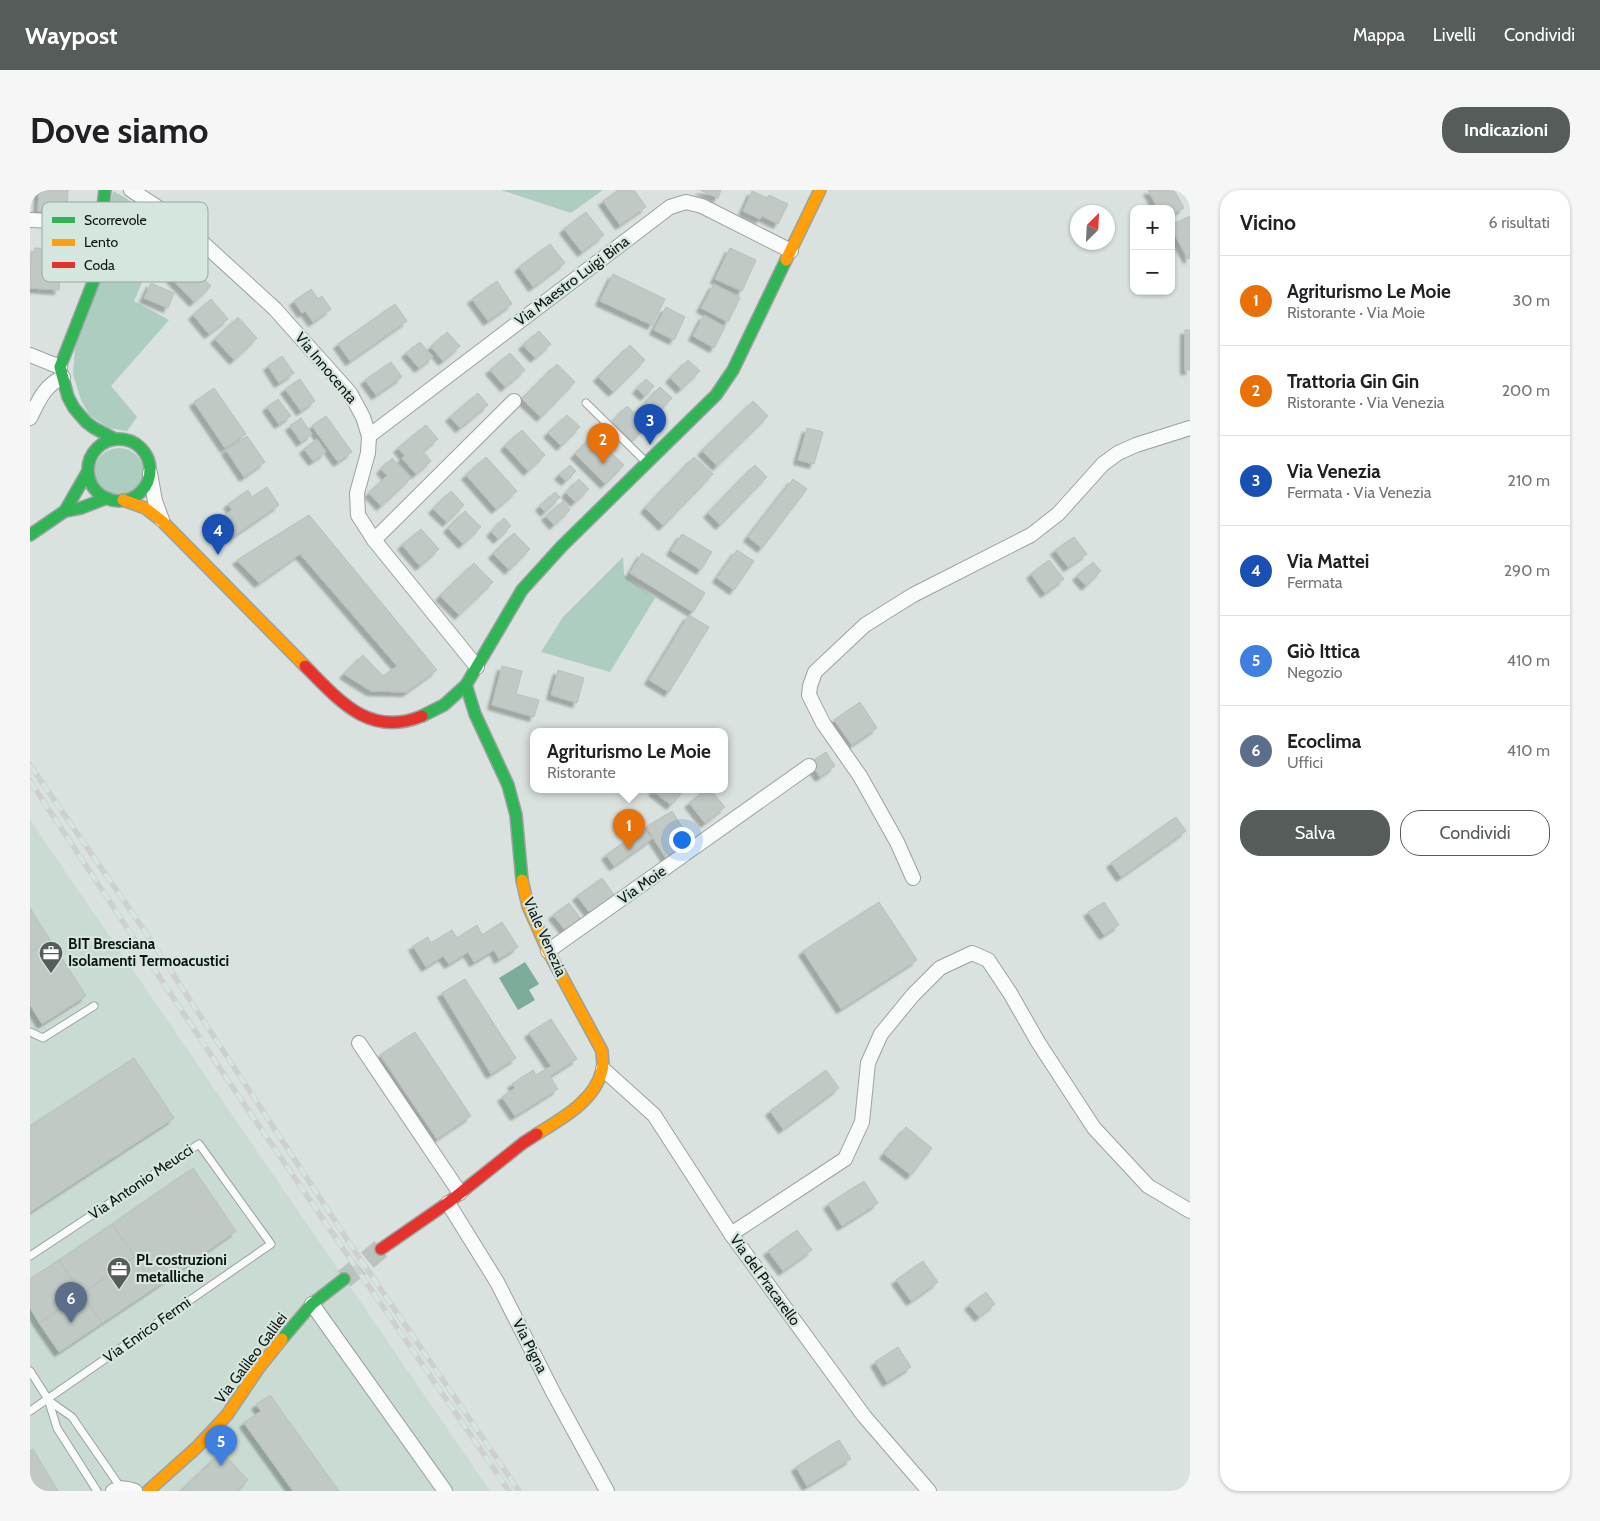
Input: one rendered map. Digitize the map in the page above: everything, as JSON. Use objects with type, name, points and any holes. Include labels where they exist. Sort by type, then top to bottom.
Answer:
[{"type":"street","name":"Via Innocenta","points":[[132,190],[150,202]]},
{"type":"street","points":[[123,500],[145,508],[162,521],[335,696],[358,714],[379,721],[395,723],[420,718],[439,709],[456,696],[466,685],[522,590],[562,546],[716,395],[733,370],[820,190]]},
{"type":"street","name":"Via Maestro Luigi Bina","points":[[369,436],[670,207],[686,202],[702,206],[790,251]]},
{"type":"street","name":"Via Innocenta","points":[[208,247],[275,309],[350,393],[363,417],[369,436],[368,453],[357,493],[358,515],[374,540],[477,667]]},
{"type":"street","points":[[30,418],[47,388],[62,372],[93,282]]},
{"type":"street","points":[[30,354],[62,372],[81,430]]},
{"type":"street","points":[[40,399],[56,394],[71,402],[86,422],[115,439]]},
{"type":"street","points":[[374,540],[514,401]]},
{"type":"street","points":[[913,878],[897,842],[860,776],[823,723],[809,696],[815,672],[865,625],[913,595],[1031,534],[1058,514],[1103,464],[1118,452],[1190,428]]},
{"type":"street","points":[[65,511],[93,452],[106,441],[125,439],[134,442],[146,456],[155,501],[162,521]]},
{"type":"street","points":[[85,445],[90,482],[96,490],[107,498],[115,500],[129,499],[140,492],[147,483],[150,473]]},
{"type":"street","points":[[30,535],[65,511],[81,508],[107,498]]},
{"type":"street","name":"Viale Venezia","points":[[466,685],[475,714],[508,786],[516,815],[522,880],[528,906],[548,951],[602,1051],[603,1069]]},
{"type":"street","name":"Viale Venezia","points":[[456,696],[475,714]]},
{"type":"street","name":"Via Moie","points":[[548,951],[809,766]]},
{"type":"street","points":[[731,1234],[845,1159],[862,1122],[868,1062],[882,1034],[913,995],[940,968],[972,953],[988,960],[1094,1128],[1148,1186],[1190,1211]]},
{"type":"street","points":[[359,1043],[460,1193]]},
{"type":"street","points":[[381,1249],[448,1203],[523,1143],[576,1109],[597,1084],[603,1069]]},
{"type":"street","name":"Via del Pracarello","points":[[603,1069],[654,1115],[731,1234],[864,1416],[928,1491]]},
{"type":"street","name":"Via Pigna","points":[[448,1203],[497,1282],[554,1394],[607,1491]]},
{"type":"street","points":[[344,1278],[312,1304],[444,1491]]},
{"type":"street","name":"Via Galileo Galilei","points":[[148,1491],[196,1448],[227,1415],[258,1369],[312,1304]]},
{"type":"lane","points":[[586,402],[648,463]]},
{"type":"lane","points":[[30,1033],[43,1038],[94,1006]]},
{"type":"lane","name":"Via Antonio Meucci","points":[[30,1256],[198,1144],[271,1244]]},
{"type":"lane","name":"Via Enrico Fermi","points":[[30,1411],[271,1244]]},
{"type":"lane","points":[[30,1371],[48,1399],[57,1428],[97,1491]]},
{"type":"lane","points":[[48,1399],[72,1417],[123,1490]]},
{"type":"shaded area","points":[[501,190],[603,190],[571,213]]},
{"type":"shaded area","points":[[113,191],[131,202],[110,202]]},
{"type":"shaded area","points":[[91,282],[142,282],[134,301],[169,320],[111,386],[137,417],[127,431],[109,428],[90,416],[81,400],[73,374],[75,349]]},
{"type":"shaded area","points":[[114,448],[124,448],[137,455],[144,468],[144,478],[137,491],[124,498],[114,498],[105,494],[98,487],[94,478],[94,468],[98,459],[105,452]]},
{"type":"shaded area","points":[[623,557],[624,575],[655,598],[610,672],[541,652],[563,617]]},
{"type":"shaded area","points":[[30,820],[490,1491],[30,1491]]},
{"type":"shaded area","points":[[525,962],[539,984],[529,990],[535,1000],[518,1010],[499,978]]},
{"type":"building","points":[[39,190],[68,190],[67,202],[42,202],[42,211],[38,211]]},
{"type":"building","points":[[618,190],[634,190],[646,207],[620,225],[603,201]]},
{"type":"building","points":[[700,190],[721,190],[718,198]]},
{"type":"building","points":[[1148,190],[1174,190],[1184,208],[1175,213],[1175,205],[1156,205]]},
{"type":"building","points":[[752,191],[767,198],[769,195],[788,204],[778,224],[762,216],[760,219],[743,211]]},
{"type":"building","points":[[586,212],[604,235],[582,252],[564,229]]},
{"type":"building","points":[[1190,216],[1190,258],[1188,259],[1175,235],[1175,223]]},
{"type":"building","points":[[550,244],[565,263],[533,287],[519,267]]},
{"type":"building","points":[[35,248],[42,248],[42,282],[60,282],[59,290],[30,288],[31,252],[35,252]]},
{"type":"building","points":[[730,248],[756,260],[742,291],[715,279]]},
{"type":"building","points":[[613,274],[665,299],[652,325],[600,301]]},
{"type":"building","points":[[497,281],[512,304],[488,321],[472,299]]},
{"type":"building","points":[[175,282],[207,282],[211,286],[194,302]]},
{"type":"building","points":[[151,283],[174,293],[168,308],[144,298]]},
{"type":"building","points":[[714,284],[740,298],[728,322],[701,308]]},
{"type":"building","points":[[311,289],[318,299],[322,296],[331,309],[313,322],[305,311],[302,313],[294,301]]},
{"type":"building","points":[[211,299],[228,319],[209,334],[193,315]]},
{"type":"building","points":[[395,304],[407,321],[350,361],[338,344]]},
{"type":"building","points":[[666,307],[685,317],[674,340],[654,330]]},
{"type":"building","points":[[704,315],[725,327],[714,348],[693,336]]},
{"type":"building","points":[[238,317],[257,338],[234,360],[215,339]]},
{"type":"building","points":[[1185,330],[1190,330],[1190,370],[1185,370]]},
{"type":"building","points":[[539,331],[551,344],[535,358],[523,345]]},
{"type":"building","points":[[447,332],[460,346],[443,361],[431,347]]},
{"type":"building","points":[[420,342],[433,357],[419,368],[406,353]]},
{"type":"building","points":[[630,345],[645,360],[613,392],[598,377]]},
{"type":"building","points":[[510,353],[525,370],[505,387],[490,370]]},
{"type":"building","points":[[282,356],[294,373],[279,383],[268,366]]},
{"type":"building","points":[[688,360],[700,371],[681,389],[670,378]]},
{"type":"building","points":[[391,362],[402,377],[376,395],[365,380]]},
{"type":"building","points":[[557,364],[575,382],[541,417],[522,399]]},
{"type":"building","points":[[300,379],[315,401],[301,411],[285,389]]},
{"type":"building","points":[[646,379],[654,386],[645,396],[637,389]]},
{"type":"building","points":[[660,387],[672,398],[650,421],[638,410]]},
{"type":"building","points":[[214,388],[246,434],[225,448],[194,402]]},
{"type":"building","points":[[478,393],[488,405],[460,428],[450,417]]},
{"type":"building","points":[[278,399],[291,416],[279,424],[267,407]]},
{"type":"building","points":[[753,401],[768,416],[717,466],[702,451]]},
{"type":"building","points":[[627,406],[647,425],[632,441],[612,422]]},
{"type":"building","points":[[567,415],[580,427],[561,446],[548,433]]},
{"type":"building","points":[[326,416],[352,452],[338,462],[312,426]]},
{"type":"building","points":[[301,418],[312,434],[301,442],[290,426]]},
{"type":"building","points":[[426,425],[438,439],[423,451],[431,461],[416,474],[402,458],[405,456],[398,448]]},
{"type":"building","points":[[807,428],[823,432],[814,464],[798,460]]},
{"type":"building","points":[[522,430],[545,455],[528,471],[505,446]]},
{"type":"building","points":[[247,436],[265,462],[244,477],[226,450]]},
{"type":"building","points":[[593,436],[624,465],[605,484],[575,454]]},
{"type":"building","points":[[317,439],[326,452],[313,461],[304,449]]},
{"type":"building","points":[[486,457],[517,491],[496,509],[466,475]]},
{"type":"building","points":[[694,457],[713,474],[663,526],[645,508]]},
{"type":"building","points":[[392,458],[411,478],[381,506],[369,493],[387,476],[381,469]]},
{"type":"building","points":[[570,465],[576,471],[566,481],[559,475]]},
{"type":"building","points":[[755,465],[767,477],[720,525],[708,513]]},
{"type":"building","points":[[579,479],[589,489],[575,502],[566,493]]},
{"type":"building","points":[[793,479],[807,489],[762,548],[748,537]]},
{"type":"building","points":[[267,487],[279,505],[231,538],[218,520],[232,510],[228,504],[248,490],[252,497]]},
{"type":"building","points":[[451,491],[464,505],[447,522],[433,509]]},
{"type":"building","points":[[555,492],[560,497],[545,512],[540,506]]},
{"type":"building","points":[[563,501],[570,510],[554,525],[546,516]]},
{"type":"building","points":[[465,511],[481,527],[463,544],[448,528]]},
{"type":"building","points":[[309,515],[437,670],[407,692],[371,691],[344,674],[363,655],[383,676],[397,666],[300,554],[259,583],[237,560]]},
{"type":"building","points":[[504,518],[511,526],[498,539],[491,532]]},
{"type":"building","points":[[421,529],[439,549],[420,566],[402,545]]},
{"type":"building","points":[[514,533],[530,549],[509,570],[493,554]]},
{"type":"building","points":[[682,534],[712,552],[701,570],[671,551]]},
{"type":"building","points":[[1074,537],[1087,554],[1068,567],[1055,550]]},
{"type":"building","points":[[737,550],[754,561],[734,590],[717,578]]},
{"type":"building","points":[[642,553],[705,593],[693,612],[630,573]]},
{"type":"building","points":[[1049,560],[1064,579],[1045,593],[1031,574]]},
{"type":"building","points":[[1093,562],[1101,571],[1086,586],[1077,576]]},
{"type":"building","points":[[474,563],[493,582],[459,615],[440,596]]},
{"type":"building","points":[[689,615],[709,627],[669,692],[649,680]]},
{"type":"building","points":[[502,666],[522,671],[516,694],[539,700],[534,717],[492,705]]},
{"type":"building","points":[[558,670],[584,678],[577,703],[551,695]]},
{"type":"building","points":[[860,702],[877,728],[852,745],[834,720]]},
{"type":"building","points":[[826,752],[835,766],[820,777],[810,763]]},
{"type":"building","points":[[656,793],[681,793],[671,805]]},
{"type":"building","points":[[702,793],[713,793],[725,807],[705,823],[689,803]]},
{"type":"building","points":[[672,811],[692,842],[666,858],[646,827]]},
{"type":"building","points":[[1176,817],[1186,831],[1121,877],[1111,863]]},
{"type":"building","points":[[644,828],[652,839],[614,866],[606,855]]},
{"type":"building","points":[[602,878],[614,895],[590,913],[577,896]]},
{"type":"building","points":[[879,902],[917,960],[841,1009],[803,951]]},
{"type":"building","points":[[1104,902],[1119,925],[1104,935],[1088,912]]},
{"type":"building","points":[[569,903],[581,919],[565,930],[553,915]]},
{"type":"building","points":[[30,908],[50,940],[30,953]]},
{"type":"building","points":[[502,922],[518,947],[499,959],[494,950],[474,962],[468,952],[449,964],[443,956],[426,967],[413,946],[428,937],[431,943],[452,930],[457,938],[477,925],[482,935]]},
{"type":"building","name":"BIT Bresciana Isolamenti Termoacustici","points":[[50,940],[86,996],[42,1024],[30,1005],[30,953]]},
{"type":"building","points":[[465,979],[516,1058],[491,1074],[442,993]]},
{"type":"building","points":[[551,1019],[577,1059],[550,1076],[558,1089],[515,1116],[502,1097],[515,1088],[512,1084],[533,1070],[536,1075],[551,1066],[529,1033]]},
{"type":"building","points":[[415,1032],[471,1116],[437,1139],[380,1055]]},
{"type":"building","points":[[134,1058],[174,1118],[30,1212],[30,1126]]},
{"type":"building","points":[[826,1070],[839,1088],[783,1129],[770,1111]]},
{"type":"building","points":[[906,1127],[932,1148],[911,1175],[884,1154]]},
{"type":"building","points":[[193,1168],[236,1231],[156,1287],[112,1224]]},
{"type":"building","points":[[864,1181],[878,1203],[842,1226],[828,1204]]},
{"type":"building","points":[[112,1224],[135,1257],[82,1294],[59,1260]]},
{"type":"building","points":[[797,1230],[812,1250],[783,1271],[768,1251]]},
{"type":"building","name":"PL costruzioni metalliche","points":[[135,1257],[156,1287],[102,1323],[82,1294]]},
{"type":"building","points":[[59,1260],[82,1294],[39,1323],[30,1308],[30,1279]]},
{"type":"building","points":[[923,1261],[938,1282],[911,1301],[896,1280]]},
{"type":"building","points":[[986,1292],[995,1304],[979,1317],[969,1305]]},
{"type":"building","points":[[82,1294],[102,1323],[59,1352],[39,1323]]},
{"type":"building","points":[[898,1347],[911,1367],[887,1382],[875,1362]]},
{"type":"building","points":[[270,1395],[339,1491],[293,1491],[244,1423],[261,1411],[256,1405]]},
{"type":"building","points":[[839,1440],[851,1459],[807,1486],[796,1467]]},
{"type":"building","points":[[33,1449],[58,1491],[30,1491],[30,1451]]},
{"type":"building","points":[[222,1452],[248,1480],[237,1491],[181,1491]]},
{"type":"tunnel","points":[[344,1279],[381,1249]]},
{"type":"railway","points":[[30,765],[142,927],[356,1253],[519,1491]]},
{"type":"railway","points":[[30,781],[225,1076],[509,1491]]},
{"type":"traffic: fast","points":[[104,202],[105,190]]},
{"type":"traffic: fast","points":[[422,716],[444,705],[466,685],[522,590],[562,546],[716,395],[733,370],[786,260]]},
{"type":"traffic: fast","points":[[93,282],[60,367],[68,397],[74,408],[86,422],[115,439]]},
{"type":"traffic: fast","points":[[119,439],[131,441],[141,448],[148,458],[150,470],[148,482],[141,492],[131,499],[119,501],[107,499],[97,492],[90,482],[88,470],[90,458],[97,448],[107,441],[119,439]]},
{"type":"traffic: fast","points":[[65,511],[88,471]]},
{"type":"traffic: fast","points":[[30,535],[65,511],[81,508],[107,498]]},
{"type":"traffic: fast","points":[[466,685],[475,714],[508,785],[516,815],[522,880]]},
{"type":"traffic: fast","points":[[282,1339],[312,1304],[344,1279]]},
{"type":"traffic: slow","points":[[786,260],[820,190]]},
{"type":"traffic: slow","points":[[123,500],[145,508],[162,521],[305,666]]},
{"type":"traffic: slow","points":[[522,880],[528,906],[548,951],[602,1051],[603,1061],[603,1068],[598,1081],[585,1100],[537,1134]]},
{"type":"traffic: slow","points":[[148,1491],[196,1448],[227,1415],[258,1369],[282,1339]]},
{"type":"traffic: jam","points":[[305,666],[343,703],[371,719],[386,722],[403,722],[422,716]]},
{"type":"traffic: jam","points":[[381,1249],[449,1202],[537,1134]]},
{"type":"place","name":"Via Venezia","points":[[650,445]]},
{"type":"place","name":"Trattoria Gin Gin","points":[[603,464]]},
{"type":"place","name":"Via Mattei","points":[[218,555]]},
{"type":"place","name":"Agriturismo Le Moie","points":[[629,850]]},
{"type":"place","name":"BIT Bresciana Isolamenti Termoacustici","points":[[51,974]]},
{"type":"place","name":"PL costruzioni metalliche","points":[[119,1290]]},
{"type":"place","name":"Ecoclima","points":[[71,1323]]},
{"type":"place","name":"Giò Ittica","points":[[221,1466]]}]
